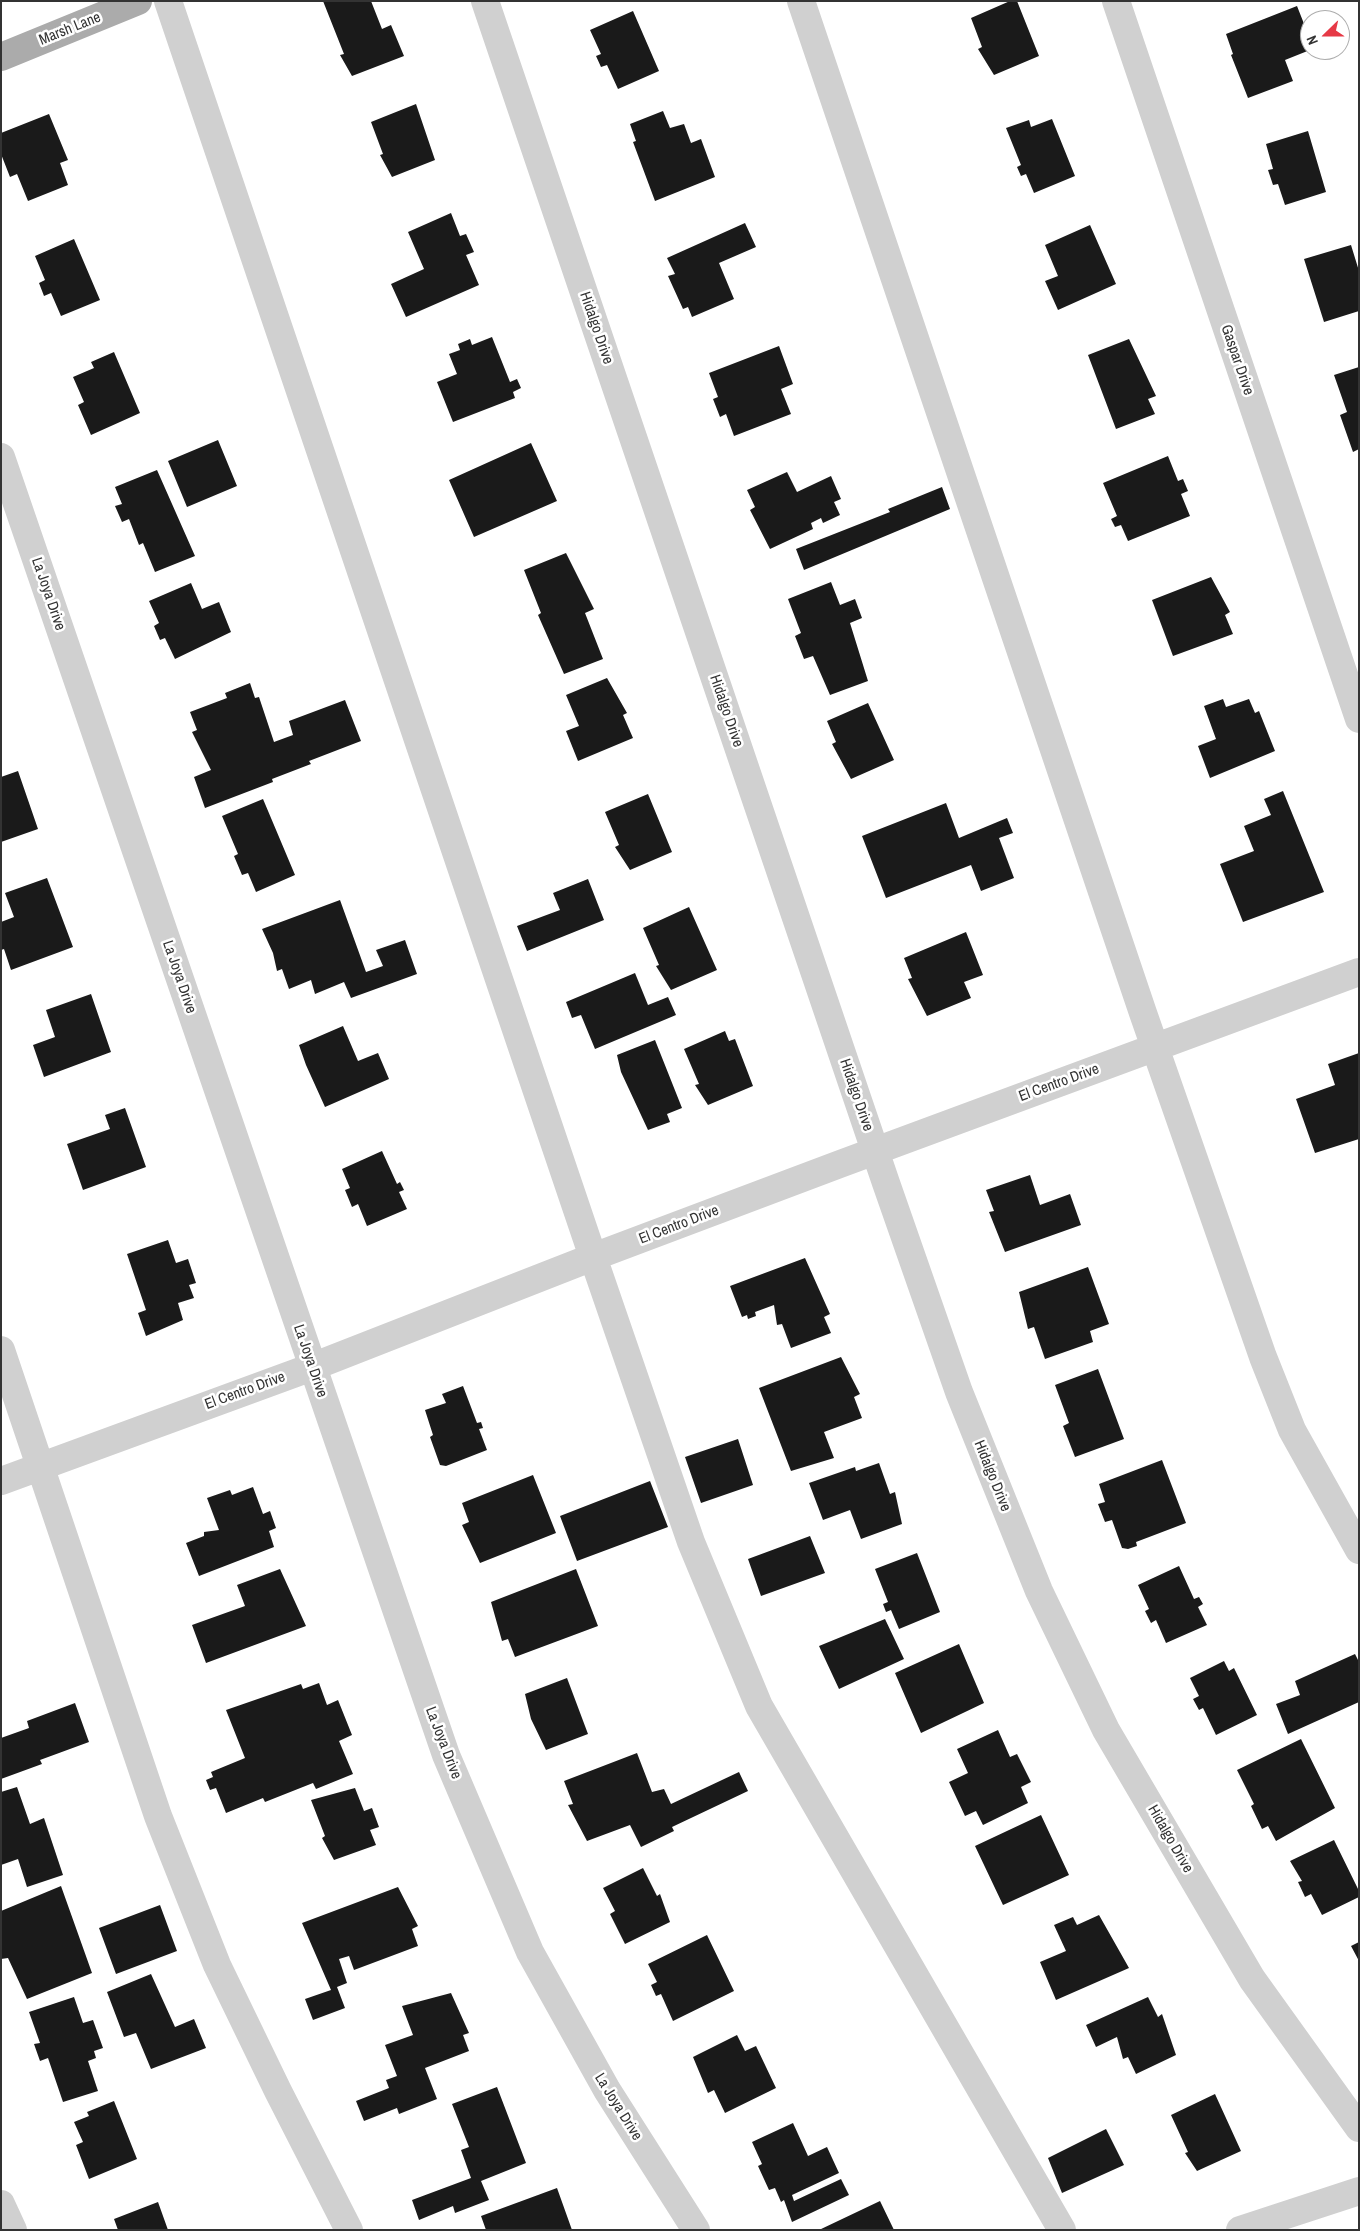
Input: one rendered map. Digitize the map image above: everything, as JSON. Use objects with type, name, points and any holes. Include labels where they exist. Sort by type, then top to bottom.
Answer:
[{"type":"main road","name":"Marsh Lane","points":[[1,57],[138,1]]},
{"type":"street","points":[[168,1],[592,1257],[691,1542],[759,1706],[1062,2230]]},
{"type":"street","name":"Hidalgo Drive","points":[[485,1],[962,1402],[1039,1591],[1106,1730],[1252,1979],[1359,2128]]},
{"type":"street","points":[[801,1],[1262,1357],[1292,1430],[1359,1550]]},
{"type":"street","name":"Gaspar Drive","points":[[1116,1],[1359,719]]},
{"type":"street","name":"La Joya Drive","points":[[1,457],[446,1755],[530,1952],[607,2090],[696,2230]]},
{"type":"street","name":"El Centro Drive","points":[[1,1481],[312,1367],[592,1257],[1359,972]]},
{"type":"street","points":[[1,1350],[158,1816],[217,1965],[278,2090],[350,2230]]},
{"type":"street","points":[[1240,2230],[1359,2191]]},
{"type":"street","points":[[1,2204],[13,2230]]},
{"type":"building","points":[[323,1],[371,1],[382,29],[391,25],[404,56],[352,76],[340,55],[344,54]]},
{"type":"building","points":[[1010,1],[1017,1],[1039,56],[994,75],[978,49],[982,47],[971,18]]},
{"type":"building","points":[[1297,6],[1300,14],[1300,54],[1285,60],[1293,81],[1248,98],[1231,55],[1233,54],[1226,34]]},
{"type":"building","points":[[633,11],[659,71],[618,89],[607,65],[601,67],[596,56],[601,54],[590,30]]},
{"type":"building","points":[[416,104],[435,160],[392,177],[380,155],[383,154],[371,122]]},
{"type":"building","points":[[663,111],[670,128],[684,124],[691,143],[701,139],[715,177],[655,201],[633,142],[636,141],[630,124]]},
{"type":"building","points":[[49,114],[68,160],[60,163],[68,185],[28,201],[17,174],[10,177],[1,154],[1,133]]},
{"type":"building","points":[[1052,119],[1075,176],[1034,193],[1026,174],[1021,176],[1017,167],[1021,165],[1006,128],[1029,120],[1031,127]]},
{"type":"building","points":[[1308,131],[1326,192],[1285,205],[1278,184],[1273,185],[1268,170],[1273,169],[1266,144]]},
{"type":"building","points":[[451,213],[460,236],[466,234],[474,252],[466,255],[479,285],[406,317],[391,284],[424,269],[408,232]]},
{"type":"building","points":[[745,223],[756,247],[719,263],[734,299],[692,317],[688,307],[683,309],[668,276],[675,274],[667,258]]},
{"type":"building","points":[[1090,225],[1116,284],[1058,310],[1045,281],[1058,276],[1045,245]]},
{"type":"building","points":[[74,239],[100,300],[61,316],[51,293],[44,296],[39,283],[45,280],[35,256]]},
{"type":"building","points":[[1351,245],[1359,271],[1359,311],[1324,322],[1304,259]]},
{"type":"building","points":[[492,337],[510,382],[517,379],[521,388],[513,392],[515,398],[453,422],[437,382],[457,374],[449,354],[460,350],[458,344],[470,339],[472,345]]},
{"type":"building","points":[[1129,339],[1156,396],[1148,399],[1155,414],[1116,429],[1088,355]]},
{"type":"building","points":[[779,346],[793,384],[781,389],[791,414],[734,436],[726,414],[720,417],[713,399],[718,397],[709,373]]},
{"type":"building","points":[[114,352],[140,413],[91,435],[78,405],[84,402],[73,377],[94,368],[91,362]]},
{"type":"building","points":[[1359,367],[1359,449],[1353,452],[1340,415],[1347,412],[1334,375]]},
{"type":"building","points":[[218,440],[237,486],[187,507],[168,461]]},
{"type":"building","points":[[531,443],[557,501],[474,537],[449,480]]},
{"type":"building","points":[[1168,456],[1178,481],[1183,479],[1188,491],[1181,494],[1190,516],[1128,541],[1121,525],[1115,527],[1111,519],[1117,516],[1103,483]]},
{"type":"building","points":[[157,470],[195,556],[155,572],[143,543],[139,545],[129,519],[122,522],[115,506],[122,504],[115,487]]},
{"type":"building","points":[[787,472],[797,492],[831,476],[841,499],[834,502],[840,515],[823,523],[821,518],[811,523],[813,529],[770,549],[750,510],[755,507],[747,490]]},
{"type":"building","points":[[942,487],[950,509],[804,570],[796,549],[890,512],[888,509]]},
{"type":"building","points":[[566,553],[594,609],[585,613],[603,659],[564,674],[538,615],[541,613],[524,570]]},
{"type":"building","points":[[1211,577],[1230,612],[1225,615],[1233,634],[1173,656],[1152,600]]},
{"type":"building","points":[[831,582],[840,605],[855,599],[862,618],[850,623],[868,681],[830,695],[813,656],[804,659],[795,636],[801,633],[788,599]]},
{"type":"building","points":[[191,583],[202,609],[219,602],[231,632],[175,659],[165,638],[160,640],[154,626],[159,623],[149,601]]},
{"type":"building","points":[[607,678],[627,713],[623,715],[633,738],[578,761],[566,731],[579,726],[566,695]]},
{"type":"building","points":[[250,683],[255,698],[259,697],[274,742],[293,735],[289,721],[345,700],[361,741],[309,761],[311,764],[272,779],[273,782],[205,808],[194,777],[211,770],[192,732],[197,730],[190,712],[227,698],[225,693]]},
{"type":"building","points":[[1223,699],[1226,707],[1249,699],[1255,713],[1259,711],[1275,751],[1210,778],[1198,746],[1216,739],[1204,706]]},
{"type":"building","points":[[868,703],[894,760],[851,779],[832,744],[836,742],[827,721]]},
{"type":"building","points":[[18,771],[38,829],[1,842],[1,777]]},
{"type":"building","points":[[1283,791],[1324,892],[1243,922],[1220,864],[1254,851],[1244,826],[1271,815],[1264,799]]},
{"type":"building","points":[[648,794],[672,852],[630,870],[615,847],[619,845],[605,812]]},
{"type":"building","points":[[263,799],[295,875],[256,892],[248,873],[242,875],[234,856],[238,854],[222,816]]},
{"type":"building","points":[[946,803],[959,838],[1007,818],[1013,833],[999,838],[1014,878],[981,891],[971,865],[886,898],[862,836]]},
{"type":"building","points":[[47,878],[73,947],[11,970],[4,949],[1,950],[1,922],[14,917],[5,893]]},
{"type":"building","points":[[588,879],[604,920],[527,951],[517,926],[560,910],[553,893]]},
{"type":"building","points":[[340,900],[366,972],[383,966],[376,950],[405,940],[417,974],[351,998],[344,982],[315,994],[311,980],[289,989],[282,969],[277,971],[273,953],[262,929]]},
{"type":"building","points":[[689,907],[717,970],[671,990],[656,966],[659,965],[643,928]]},
{"type":"building","points":[[966,932],[983,975],[964,982],[971,998],[927,1016],[908,979],[912,978],[904,958]]},
{"type":"building","points":[[635,973],[648,1005],[668,997],[676,1015],[595,1049],[581,1015],[572,1018],[566,1002]]},
{"type":"building","points":[[91,994],[111,1052],[44,1077],[33,1045],[55,1037],[46,1010]]},
{"type":"building","points":[[343,1026],[358,1061],[378,1053],[389,1079],[325,1107],[299,1045]]},
{"type":"building","points":[[725,1031],[729,1041],[735,1039],[753,1086],[708,1105],[695,1085],[699,1084],[684,1049]]},
{"type":"building","points":[[655,1040],[682,1108],[667,1114],[670,1122],[648,1130],[621,1072],[617,1055]]},
{"type":"building","points":[[1359,1053],[1359,1139],[1315,1153],[1296,1099],[1335,1085],[1328,1064]]},
{"type":"building","points":[[125,1108],[146,1167],[83,1190],[67,1144],[110,1129],[105,1115]]},
{"type":"building","points":[[382,1151],[397,1184],[400,1182],[404,1190],[399,1192],[407,1209],[367,1226],[358,1204],[352,1207],[345,1190],[350,1188],[342,1169]]},
{"type":"building","points":[[1030,1175],[1040,1205],[1070,1194],[1081,1225],[1005,1252],[989,1212],[994,1211],[986,1190]]},
{"type":"building","points":[[168,1240],[176,1263],[188,1259],[196,1283],[189,1285],[194,1298],[178,1303],[183,1320],[146,1336],[138,1313],[146,1310],[127,1254]]},
{"type":"building","points":[[805,1258],[830,1314],[824,1317],[831,1333],[791,1348],[782,1324],[777,1325],[774,1305],[755,1312],[756,1316],[748,1319],[747,1315],[742,1317],[730,1286]]},
{"type":"building","points":[[1088,1267],[1109,1324],[1090,1331],[1093,1342],[1045,1359],[1034,1327],[1028,1329],[1019,1292]]},
{"type":"building","points":[[841,1357],[860,1394],[854,1397],[862,1418],[824,1432],[834,1458],[791,1471],[759,1388]]},
{"type":"building","points":[[1098,1369],[1124,1439],[1075,1457],[1063,1426],[1069,1423],[1055,1385]]},
{"type":"building","points":[[463,1386],[477,1423],[481,1422],[483,1428],[479,1429],[487,1450],[446,1466],[440,1465],[430,1437],[433,1435],[425,1410],[446,1403],[442,1394]]},
{"type":"building","points":[[738,1439],[753,1485],[701,1503],[685,1457]]},
{"type":"building","points":[[1162,1460],[1186,1523],[1136,1542],[1137,1546],[1128,1549],[1122,1548],[1112,1520],[1105,1522],[1098,1504],[1105,1502],[1099,1484]]},
{"type":"building","points":[[879,1463],[890,1494],[895,1492],[902,1524],[861,1539],[850,1510],[823,1520],[809,1483],[855,1467],[856,1471]]},
{"type":"building","points":[[533,1475],[556,1533],[480,1563],[462,1525],[469,1522],[462,1503]]},
{"type":"building","points":[[650,1481],[668,1527],[577,1561],[560,1516]]},
{"type":"building","points":[[253,1487],[263,1514],[270,1511],[276,1528],[269,1531],[274,1547],[199,1576],[186,1543],[204,1536],[204,1532],[219,1530],[207,1498],[230,1490],[232,1495]]},
{"type":"building","points":[[810,1536],[825,1573],[761,1596],[748,1559]]},
{"type":"building","points":[[917,1553],[940,1612],[899,1629],[891,1610],[886,1612],[883,1604],[888,1602],[875,1569]]},
{"type":"building","points":[[1179,1566],[1194,1599],[1199,1597],[1203,1604],[1198,1607],[1207,1625],[1166,1643],[1156,1620],[1151,1623],[1145,1611],[1149,1609],[1138,1585]]},
{"type":"building","points":[[280,1569],[306,1626],[206,1663],[192,1625],[245,1606],[237,1585]]},
{"type":"building","points":[[576,1569],[598,1626],[515,1657],[508,1639],[502,1641],[491,1602]]},
{"type":"building","points":[[885,1619],[904,1659],[839,1689],[819,1646]]},
{"type":"building","points":[[959,1644],[984,1703],[921,1733],[895,1673]]},
{"type":"building","points":[[1355,1654],[1359,1662],[1359,1702],[1288,1734],[1276,1704],[1300,1695],[1295,1681]]},
{"type":"building","points":[[1224,1661],[1229,1671],[1234,1668],[1257,1715],[1216,1735],[1203,1708],[1199,1710],[1193,1699],[1199,1696],[1190,1678]]},
{"type":"building","points":[[567,1678],[588,1734],[546,1750],[531,1719],[525,1694]]},
{"type":"building","points":[[319,1683],[327,1705],[338,1700],[352,1735],[339,1741],[353,1774],[316,1789],[313,1783],[265,1802],[263,1798],[226,1813],[216,1788],[210,1790],[206,1780],[213,1777],[211,1772],[245,1758],[226,1710],[301,1684],[303,1689]]},
{"type":"building","points":[[75,1703],[89,1742],[40,1760],[42,1764],[1,1779],[1,1738],[29,1728],[27,1721]]},
{"type":"building","points":[[998,1730],[1010,1757],[1017,1754],[1031,1782],[1021,1787],[1028,1803],[983,1825],[976,1811],[965,1816],[949,1782],[968,1773],[957,1749]]},
{"type":"building","points":[[1301,1739],[1335,1808],[1276,1841],[1268,1826],[1262,1829],[1251,1806],[1254,1804],[1237,1770]]},
{"type":"building","points":[[637,1753],[652,1792],[664,1789],[671,1804],[739,1772],[748,1791],[672,1827],[674,1831],[641,1847],[630,1825],[587,1841],[568,1805],[573,1804],[564,1781]]},
{"type":"building","points":[[17,1787],[30,1824],[44,1818],[63,1875],[27,1887],[18,1859],[1,1865],[1,1792]]},
{"type":"building","points":[[355,1788],[364,1811],[372,1808],[379,1827],[370,1830],[376,1845],[334,1860],[322,1838],[325,1836],[311,1800]]},
{"type":"building","points":[[1041,1815],[1069,1875],[1003,1905],[975,1846]]},
{"type":"building","points":[[1334,1840],[1359,1891],[1359,1897],[1322,1915],[1311,1894],[1305,1897],[1298,1882],[1302,1881],[1290,1861]]},
{"type":"building","points":[[643,1868],[657,1896],[660,1894],[670,1922],[625,1944],[610,1914],[615,1911],[603,1888]]},
{"type":"building","points":[[61,1886],[92,1973],[27,1999],[8,1958],[1,1959],[1,1911]]},
{"type":"building","points":[[398,1887],[418,1926],[412,1929],[418,1946],[354,1970],[349,1956],[339,1959],[347,1983],[337,1987],[345,2008],[313,2020],[305,1999],[331,1990],[302,1923]]},
{"type":"building","points":[[160,1905],[177,1951],[116,1974],[99,1928]]},
{"type":"building","points":[[1099,1915],[1129,1968],[1056,2000],[1040,1962],[1066,1951],[1054,1925],[1073,1917],[1077,1925]]},
{"type":"building","points":[[707,1935],[734,1991],[673,2021],[661,1994],[656,1996],[651,1985],[657,1982],[648,1964]]},
{"type":"building","points":[[1359,1942],[1359,1961],[1351,1946]]},
{"type":"building","points":[[151,1974],[175,2027],[194,2019],[206,2048],[151,2069],[136,2033],[124,2037],[107,1992]]},
{"type":"building","points":[[451,1993],[469,2033],[463,2035],[469,2051],[425,2068],[437,2099],[399,2114],[397,2108],[364,2121],[356,2101],[389,2088],[386,2080],[397,2076],[385,2045],[413,2035],[402,2006]]},
{"type":"building","points":[[74,1997],[83,2023],[93,2020],[103,2048],[94,2051],[96,2058],[88,2061],[98,2091],[63,2102],[48,2058],[40,2061],[34,2044],[40,2043],[29,2012]]},
{"type":"building","points":[[1148,1997],[1158,2017],[1162,2014],[1176,2055],[1136,2074],[1128,2057],[1123,2059],[1117,2037],[1096,2047],[1086,2025]]},
{"type":"building","points":[[737,2035],[745,2051],[756,2046],[776,2088],[725,2113],[714,2090],[708,2093],[693,2057]]},
{"type":"building","points":[[497,2087],[526,2163],[481,2181],[489,2200],[455,2213],[453,2206],[419,2220],[412,2200],[471,2178],[461,2150],[469,2147],[452,2104]]},
{"type":"building","points":[[1215,2094],[1241,2151],[1197,2171],[1185,2153],[1188,2152],[1171,2115]]},
{"type":"building","points":[[114,2101],[137,2159],[89,2179],[76,2145],[83,2142],[74,2122],[89,2116],[87,2112]]},
{"type":"building","points":[[793,2123],[808,2156],[827,2147],[839,2173],[792,2195],[794,2201],[841,2179],[849,2195],[792,2222],[784,2200],[781,2202],[775,2188],[769,2190],[758,2166],[762,2164],[752,2142]]},
{"type":"building","points":[[1106,2129],[1124,2165],[1062,2193],[1048,2158]]},
{"type":"building","points":[[557,2188],[572,2230],[486,2230],[481,2216]]},
{"type":"building","points":[[880,2201],[894,2230],[819,2230]]},
{"type":"building","points":[[158,2202],[168,2230],[118,2230],[114,2219]]}]
